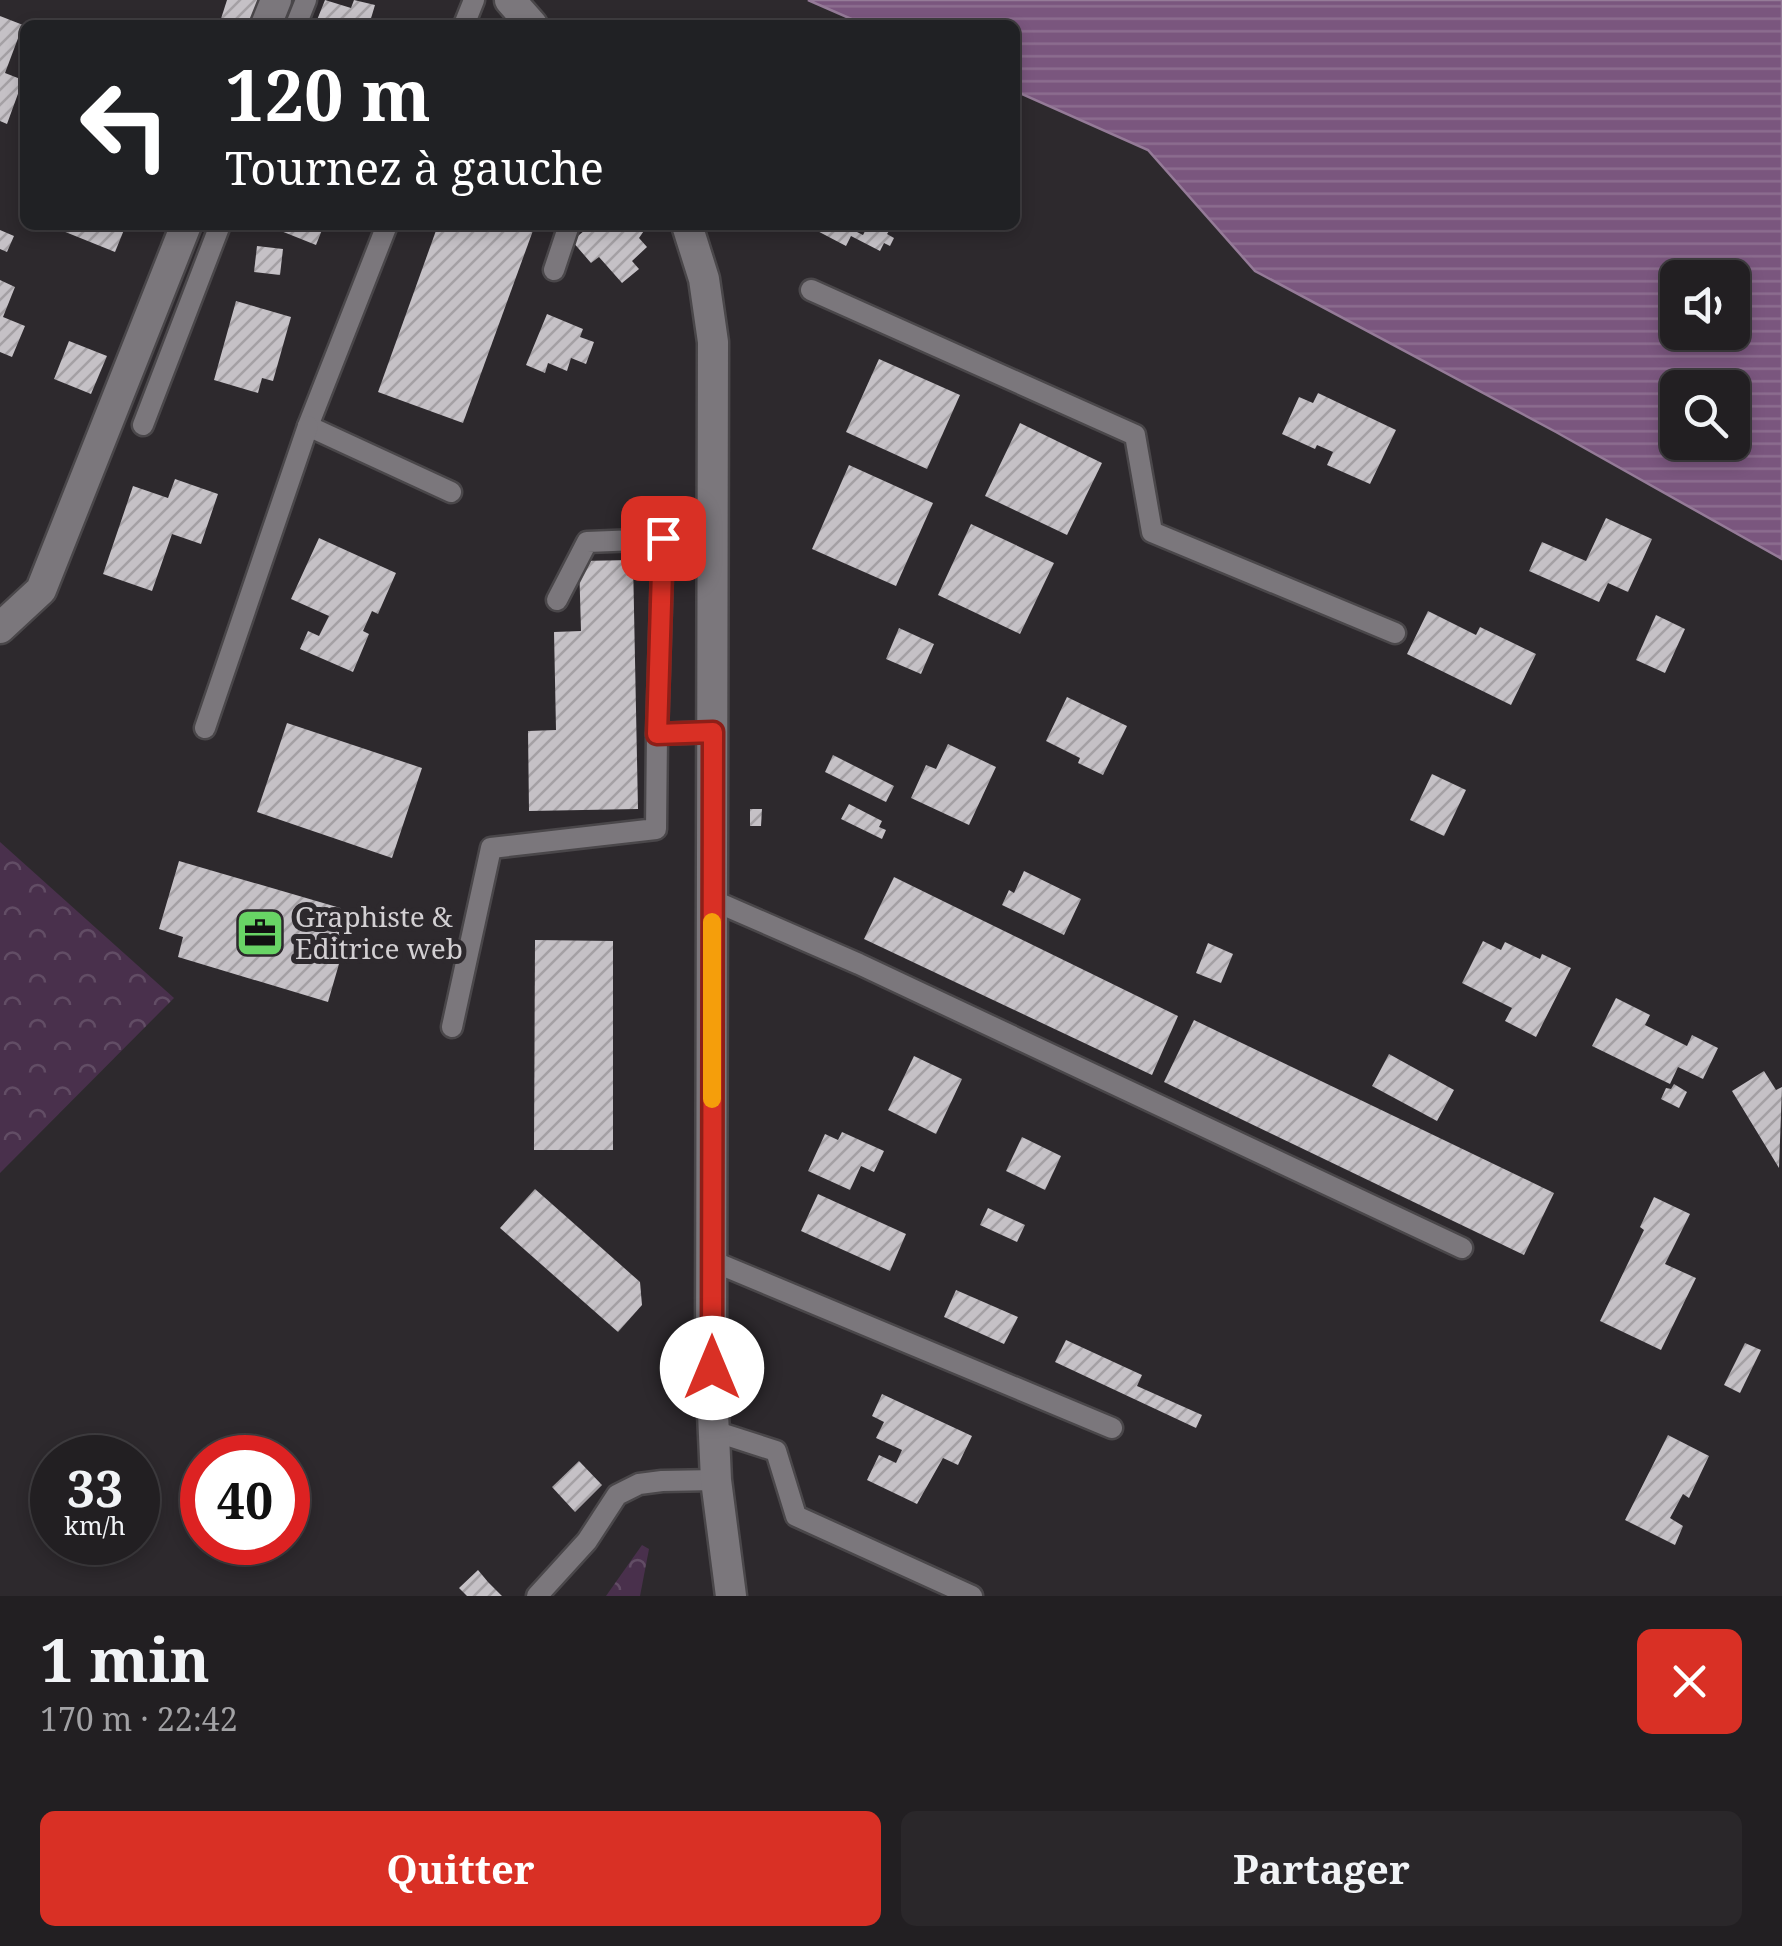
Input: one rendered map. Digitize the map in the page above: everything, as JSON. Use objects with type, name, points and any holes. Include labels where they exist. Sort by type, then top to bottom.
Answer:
[{"type":"street","points":[[510,0],[528,20]]},
{"type":"street","points":[[0,628],[41,590],[184,230]]},
{"type":"street","points":[[689,230],[704,279],[713,342],[714,1431],[730,1596]]},
{"type":"lane","points":[[143,424],[218,230]]},
{"type":"lane","points":[[205,728],[308,426],[385,230]]},
{"type":"lane","points":[[554,270],[566,230]]},
{"type":"lane","points":[[811,290],[1135,434],[1152,532],[1395,632]]},
{"type":"lane","points":[[308,426],[451,492]]},
{"type":"lane","points":[[452,1027],[490,848],[656,828],[663,538],[587,542],[557,600]]},
{"type":"lane","points":[[657,734],[713,732]]},
{"type":"lane","points":[[712,900],[859,964],[1462,1248]]},
{"type":"lane","points":[[712,1260],[1112,1428]]},
{"type":"lane","points":[[714,1431],[776,1452],[796,1516],[972,1596]]},
{"type":"lane","points":[[536,1596],[588,1541],[617,1495],[639,1484],[716,1480]]},
{"type":"green space","points":[[0,842],[174,998],[0,1173]]},
{"type":"green space","points":[[642,1545],[649,1549],[640,1596],[606,1596]]},
{"type":"shaded area","points":[[808,0],[1782,0],[1782,559],[1556,432],[1255,271],[1148,150],[1020,93],[1020,20],[854,20]]},
{"type":"building","points":[[227,0],[258,0],[252,20],[221,20]]},
{"type":"building","points":[[325,0],[351,8],[354,0],[375,5],[370,20],[317,20]]},
{"type":"building","points":[[0,16],[20,24],[5,73],[20,79],[20,88],[7,124],[0,121]]},
{"type":"building","points":[[0,230],[14,236],[7,252],[0,249]]},
{"type":"building","points":[[60,230],[124,230],[115,252]]},
{"type":"building","points":[[278,230],[322,230],[316,245]]},
{"type":"building","points":[[436,230],[533,230],[463,423],[378,392]]},
{"type":"building","points":[[585,230],[645,230],[639,238],[647,247],[632,261],[639,269],[622,283],[599,257],[591,263],[572,241]]},
{"type":"building","points":[[816,230],[853,230],[863,235],[866,230],[890,230],[887,234],[894,238],[890,246],[884,243],[880,251],[851,236],[846,246]]},
{"type":"building","points":[[257,246],[283,249],[280,275],[254,272]]},
{"type":"building","points":[[0,280],[15,287],[3,317],[25,326],[12,357],[0,352]]},
{"type":"building","points":[[236,301],[291,317],[273,381],[262,378],[258,393],[214,380]]},
{"type":"building","points":[[547,314],[583,329],[580,337],[594,342],[586,364],[571,358],[567,371],[548,363],[545,373],[526,365]]},
{"type":"building","points":[[69,341],[107,356],[91,394],[54,379]]},
{"type":"building","points":[[879,359],[960,395],[927,469],[846,432]]},
{"type":"building","points":[[1318,393],[1396,430],[1370,484],[1327,465],[1333,452],[1317,445],[1315,449],[1282,434],[1299,397],[1313,403]]},
{"type":"building","points":[[1020,423],[1102,463],[1067,535],[985,496]]},
{"type":"building","points":[[849,465],[933,503],[896,586],[812,549]]},
{"type":"building","points":[[175,479],[218,494],[201,544],[172,534],[152,591],[103,574],[133,486],[168,498]]},
{"type":"building","points":[[1606,518],[1652,539],[1628,592],[1608,583],[1599,602],[1529,571],[1542,542],[1586,561]]},
{"type":"building","points":[[971,524],[1054,563],[1020,634],[938,595]]},
{"type":"building","points":[[319,538],[396,573],[378,614],[372,611],[363,631],[369,634],[353,672],[300,649],[308,631],[319,636],[329,616],[291,599]]},
{"type":"building","points":[[633,560],[638,809],[529,811],[528,731],[556,730],[554,632],[581,631],[579,561]]},
{"type":"building","points":[[1428,611],[1476,635],[1480,627],[1536,654],[1511,705],[1407,654]]},
{"type":"building","points":[[1656,615],[1685,629],[1665,673],[1636,660]]},
{"type":"building","points":[[899,628],[934,644],[921,674],[886,659]]},
{"type":"building","points":[[1067,697],[1127,726],[1103,775],[1046,741]]},
{"type":"building","points":[[287,723],[422,768],[392,858],[257,812]]},
{"type":"building","points":[[948,744],[996,767],[969,825],[911,798],[926,765],[936,769]]},
{"type":"building","points":[[833,755],[894,786],[886,802],[825,772]]},
{"type":"building","points":[[1432,774],[1466,790],[1444,836],[1410,820]]},
{"type":"building","points":[[849,804],[882,821],[879,827],[886,830],[882,839],[841,819]]},
{"type":"building","points":[[750,809],[762,809],[761,826],[750,826]]},
{"type":"building","name":"Graphiste & Editrice web","points":[[179,861],[354,912],[328,1002],[178,957],[183,937],[159,929]]},
{"type":"building","points":[[1024,871],[1081,899],[1064,935],[1002,905],[1009,890],[1014,893]]},
{"type":"building","points":[[894,877],[1178,1016],[1152,1075],[864,939]]},
{"type":"building","points":[[535,940],[613,941],[613,1150],[534,1150]]},
{"type":"building","points":[[1483,941],[1501,950],[1505,942],[1571,968],[1536,1037],[1505,1021],[1512,1008],[1462,983]]},
{"type":"building","points":[[1208,943],[1233,954],[1221,983],[1196,973]]},
{"type":"building","points":[[1616,998],[1650,1015],[1645,1025],[1687,1046],[1692,1035],[1718,1048],[1703,1079],[1678,1067],[1670,1084],[1592,1046]]},
{"type":"building","points":[[1194,1020],[1554,1193],[1524,1255],[1164,1082]]},
{"type":"building","points":[[1389,1054],[1454,1090],[1437,1121],[1372,1086]]},
{"type":"building","points":[[914,1056],[962,1079],[936,1134],[888,1110]]},
{"type":"building","points":[[1764,1071],[1776,1090],[1782,1087],[1779,1168],[1732,1091]]},
{"type":"building","points":[[1674,1084],[1687,1092],[1679,1108],[1661,1099],[1666,1088],[1671,1089]]},
{"type":"building","points":[[842,1132],[884,1151],[874,1172],[861,1166],[850,1190],[808,1171],[825,1134],[838,1140]]},
{"type":"building","points":[[1022,1137],[1061,1156],[1045,1190],[1006,1171]]},
{"type":"building","points":[[535,1189],[640,1282],[642,1305],[618,1332],[500,1228]]},
{"type":"building","points":[[818,1194],[906,1234],[890,1271],[801,1231]]},
{"type":"building","points":[[1654,1197],[1690,1214],[1665,1264],[1696,1278],[1661,1350],[1600,1321],[1644,1230],[1640,1227]]},
{"type":"building","points":[[988,1208],[1025,1225],[1017,1242],[980,1225]]},
{"type":"building","points":[[956,1290],[1018,1317],[1004,1344],[944,1317]]},
{"type":"building","points":[[1066,1340],[1142,1375],[1137,1386],[1202,1415],[1196,1428],[1055,1362]]},
{"type":"building","points":[[1745,1343],[1761,1350],[1740,1393],[1724,1385]]},
{"type":"building","points":[[882,1394],[972,1436],[958,1465],[943,1458],[917,1504],[867,1480],[879,1455],[896,1463],[902,1450],[876,1438],[884,1422],[872,1416]]},
{"type":"building","points":[[1668,1435],[1709,1456],[1689,1498],[1683,1494],[1670,1518],[1683,1526],[1675,1545],[1625,1520]]},
{"type":"building","points":[[579,1461],[602,1485],[575,1512],[552,1487]]},
{"type":"building","points":[[478,1570],[502,1596],[467,1596],[459,1588]]},
{"type":"slow traffic","points":[[712,922],[712,1099]]},
{"type":"place","name":"Graphiste & Editrice web","points":[[260,933]]},
{"type":"route","points":[[663,538],[657,734],[713,732],[712,1368]]}]
